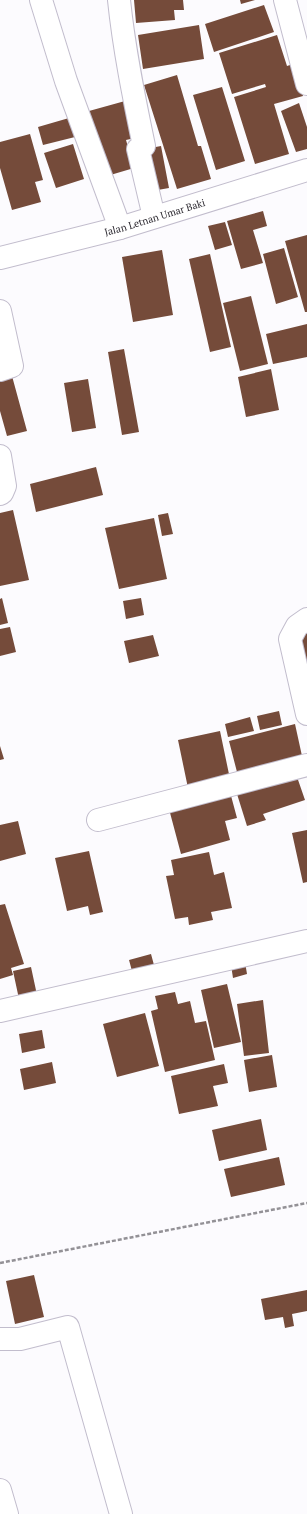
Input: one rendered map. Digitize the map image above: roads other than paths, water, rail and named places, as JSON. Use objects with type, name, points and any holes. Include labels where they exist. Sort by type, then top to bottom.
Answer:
[{"type":"street","points":[[41,0],[66,82],[120,228]]},
{"type":"street","points":[[119,0],[121,23],[133,95],[144,146],[138,149],[154,217]]},
{"type":"street","points":[[285,0],[307,84]]},
{"type":"street","name":"Jalan Letnan Umar Baki","points":[[0,258],[120,228],[307,170]]},
{"type":"street","points":[[0,311],[12,366],[0,370]]},
{"type":"street","points":[[0,456],[5,486],[0,494]]},
{"type":"street","points":[[307,619],[297,626],[290,639],[307,714]]},
{"type":"street","points":[[98,820],[307,765]]},
{"type":"street","points":[[0,1011],[307,941]]},
{"type":"street","points":[[0,1339],[20,1340],[68,1327],[121,1514]]},
{"type":"street","points":[[0,1490],[7,1514]]}]
